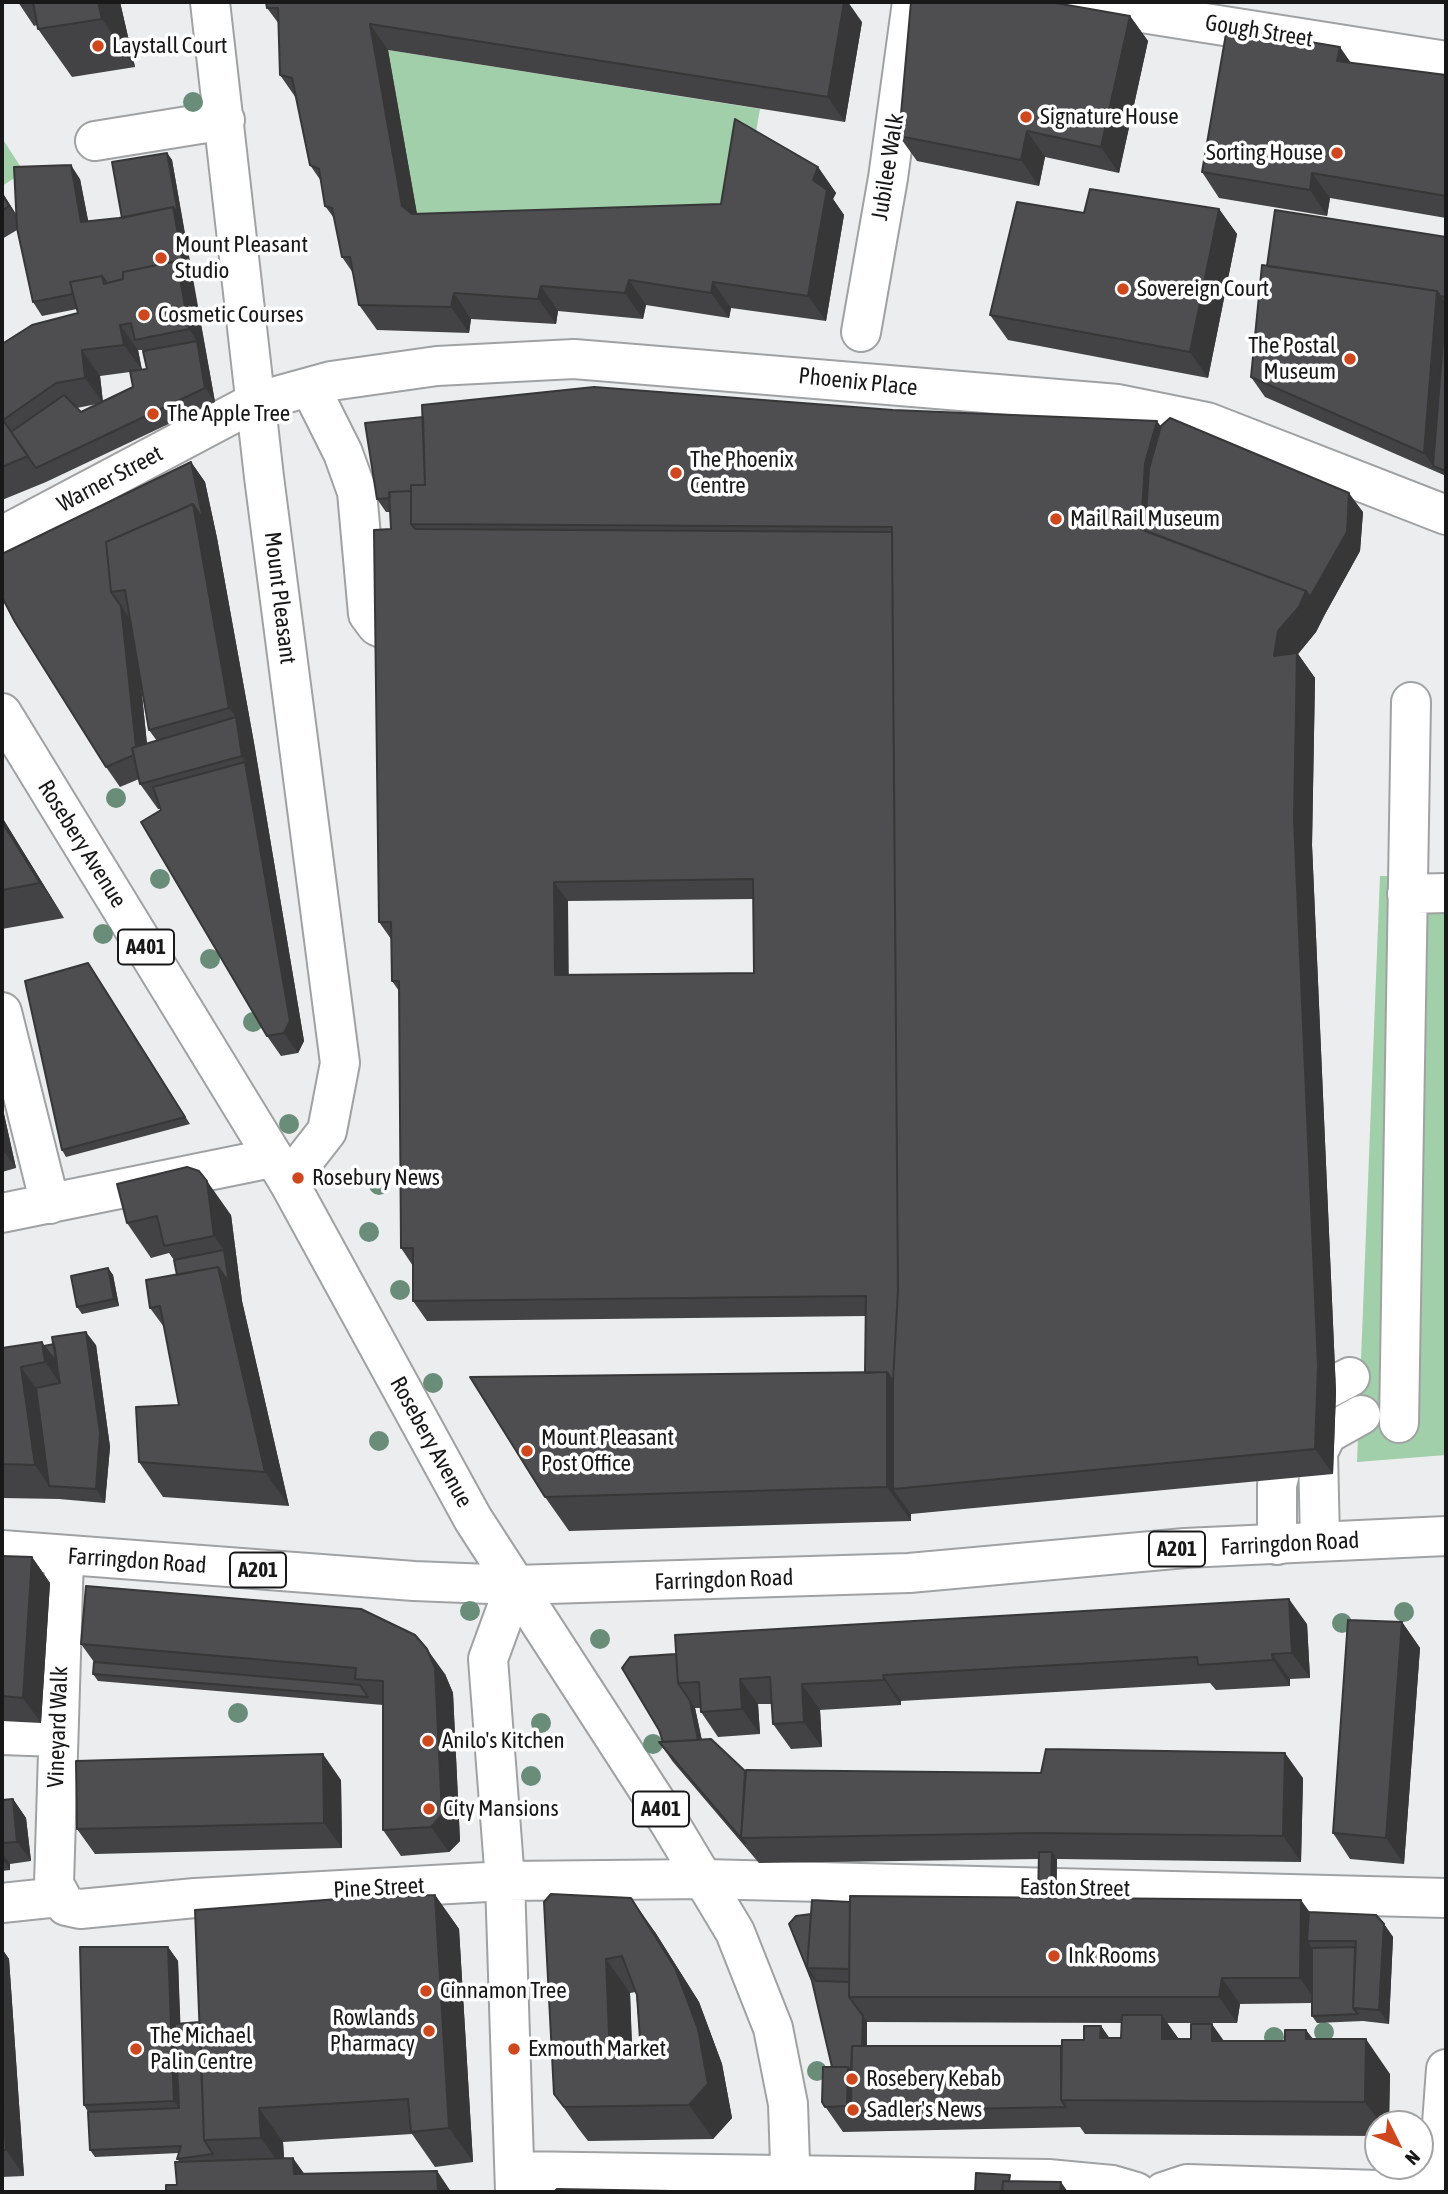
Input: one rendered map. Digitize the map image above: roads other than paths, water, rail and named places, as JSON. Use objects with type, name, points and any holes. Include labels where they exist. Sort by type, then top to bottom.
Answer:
[{"type":"street","name":"Mount Pleasant","points":[[210,2],[255,402],[340,1063],[327,1131],[280,1170]]},
{"type":"street","name":"Jubilee Walk","points":[[861,332],[888,178],[912,2]]},
{"type":"street","name":"Gough Street","points":[[1072,2],[1446,61]]},
{"type":"street","points":[[95,141],[225,120]]},
{"type":"street","name":"Phoenix Place","points":[[255,402],[310,387],[437,366],[574,359],[1118,404],[1175,402],[1207,422],[1446,515]]},
{"type":"street","points":[[310,387],[343,453],[357,492],[368,614],[377,626],[388,631]]},
{"type":"street","name":"Warner Street","points":[[2,536],[255,402]]},
{"type":"street","points":[[1399,1423],[1411,702]]},
{"type":"street","name":"Rosebery Avenue","points":[[2,713],[280,1170],[473,1519],[735,1931],[773,2028],[788,2104],[791,2185]]},
{"type":"street","points":[[1406,894],[1446,893]]},
{"type":"street","points":[[2,1012],[50,1204]]},
{"type":"street","points":[[2,1213],[280,1170]]},
{"type":"street","points":[[1277,1545],[1278,1417],[1350,1377]]},
{"type":"street","points":[[1320,1541],[1318,1452],[1327,1434],[1361,1415]]},
{"type":"street","name":"Farringdon Road","points":[[2,1550],[414,1581],[515,1585],[909,1573],[1185,1548],[1446,1536]]},
{"type":"street","name":"Vineyard Walk","points":[[59,1897],[54,1884],[64,1556]]},
{"type":"street","points":[[515,1585],[488,1659],[505,1881],[515,2182],[791,2185],[1048,2179],[1112,2185],[1136,2192]]},
{"type":"street","points":[[2,1735],[57,1737]]},
{"type":"street","name":"Pine Street","points":[[59,1897],[66,1906],[80,1909],[195,1898],[505,1881],[704,1879]]},
{"type":"street","name":"Easton Street","points":[[704,1879],[1446,1898]]},
{"type":"street","points":[[2,1903],[59,1897]]},
{"type":"street","points":[[1437,2192],[1446,2069]]},
{"type":"street","points":[[1163,2192],[1186,2184],[1442,2192]]},
{"type":"place","name":"Laystall Court","points":[[98,46]]},
{"type":"place","name":"Signature House","points":[[1026,117]]},
{"type":"place","name":"Sorting House","points":[[1337,153]]},
{"type":"place","name":"Mount Pleasant Studio","points":[[161,258]]},
{"type":"place","name":"Sovereign Court","points":[[1123,289]]},
{"type":"place","name":"Cosmetic Courses","points":[[144,315]]},
{"type":"place","name":"The Postal Museum","points":[[1350,359]]},
{"type":"place","name":"The Apple Tree","points":[[153,414]]},
{"type":"place","name":"The Phoenix Centre","points":[[676,473]]},
{"type":"place","name":"Mail Rail Museum","points":[[1056,519]]},
{"type":"place","name":"Rosebury News","points":[[298,1178]]},
{"type":"place","name":"Mount Pleasant Post Office","points":[[527,1451]]},
{"type":"place","name":"Anilo's Kitchen","points":[[428,1741]]},
{"type":"place","name":"City Mansions","points":[[429,1809]]},
{"type":"place","name":"Ink Rooms","points":[[1054,1956]]},
{"type":"place","name":"Cinnamon Tree","points":[[426,1991]]},
{"type":"place","name":"Rowlands Pharmacy","points":[[429,2031]]},
{"type":"place","name":"The Michael Palin Centre","points":[[136,2049]]},
{"type":"place","name":"Exmouth Market","points":[[514,2049]]},
{"type":"place","name":"Rosebery Kebab","points":[[852,2079]]},
{"type":"place","name":"Sadler's News","points":[[853,2110]]}]
